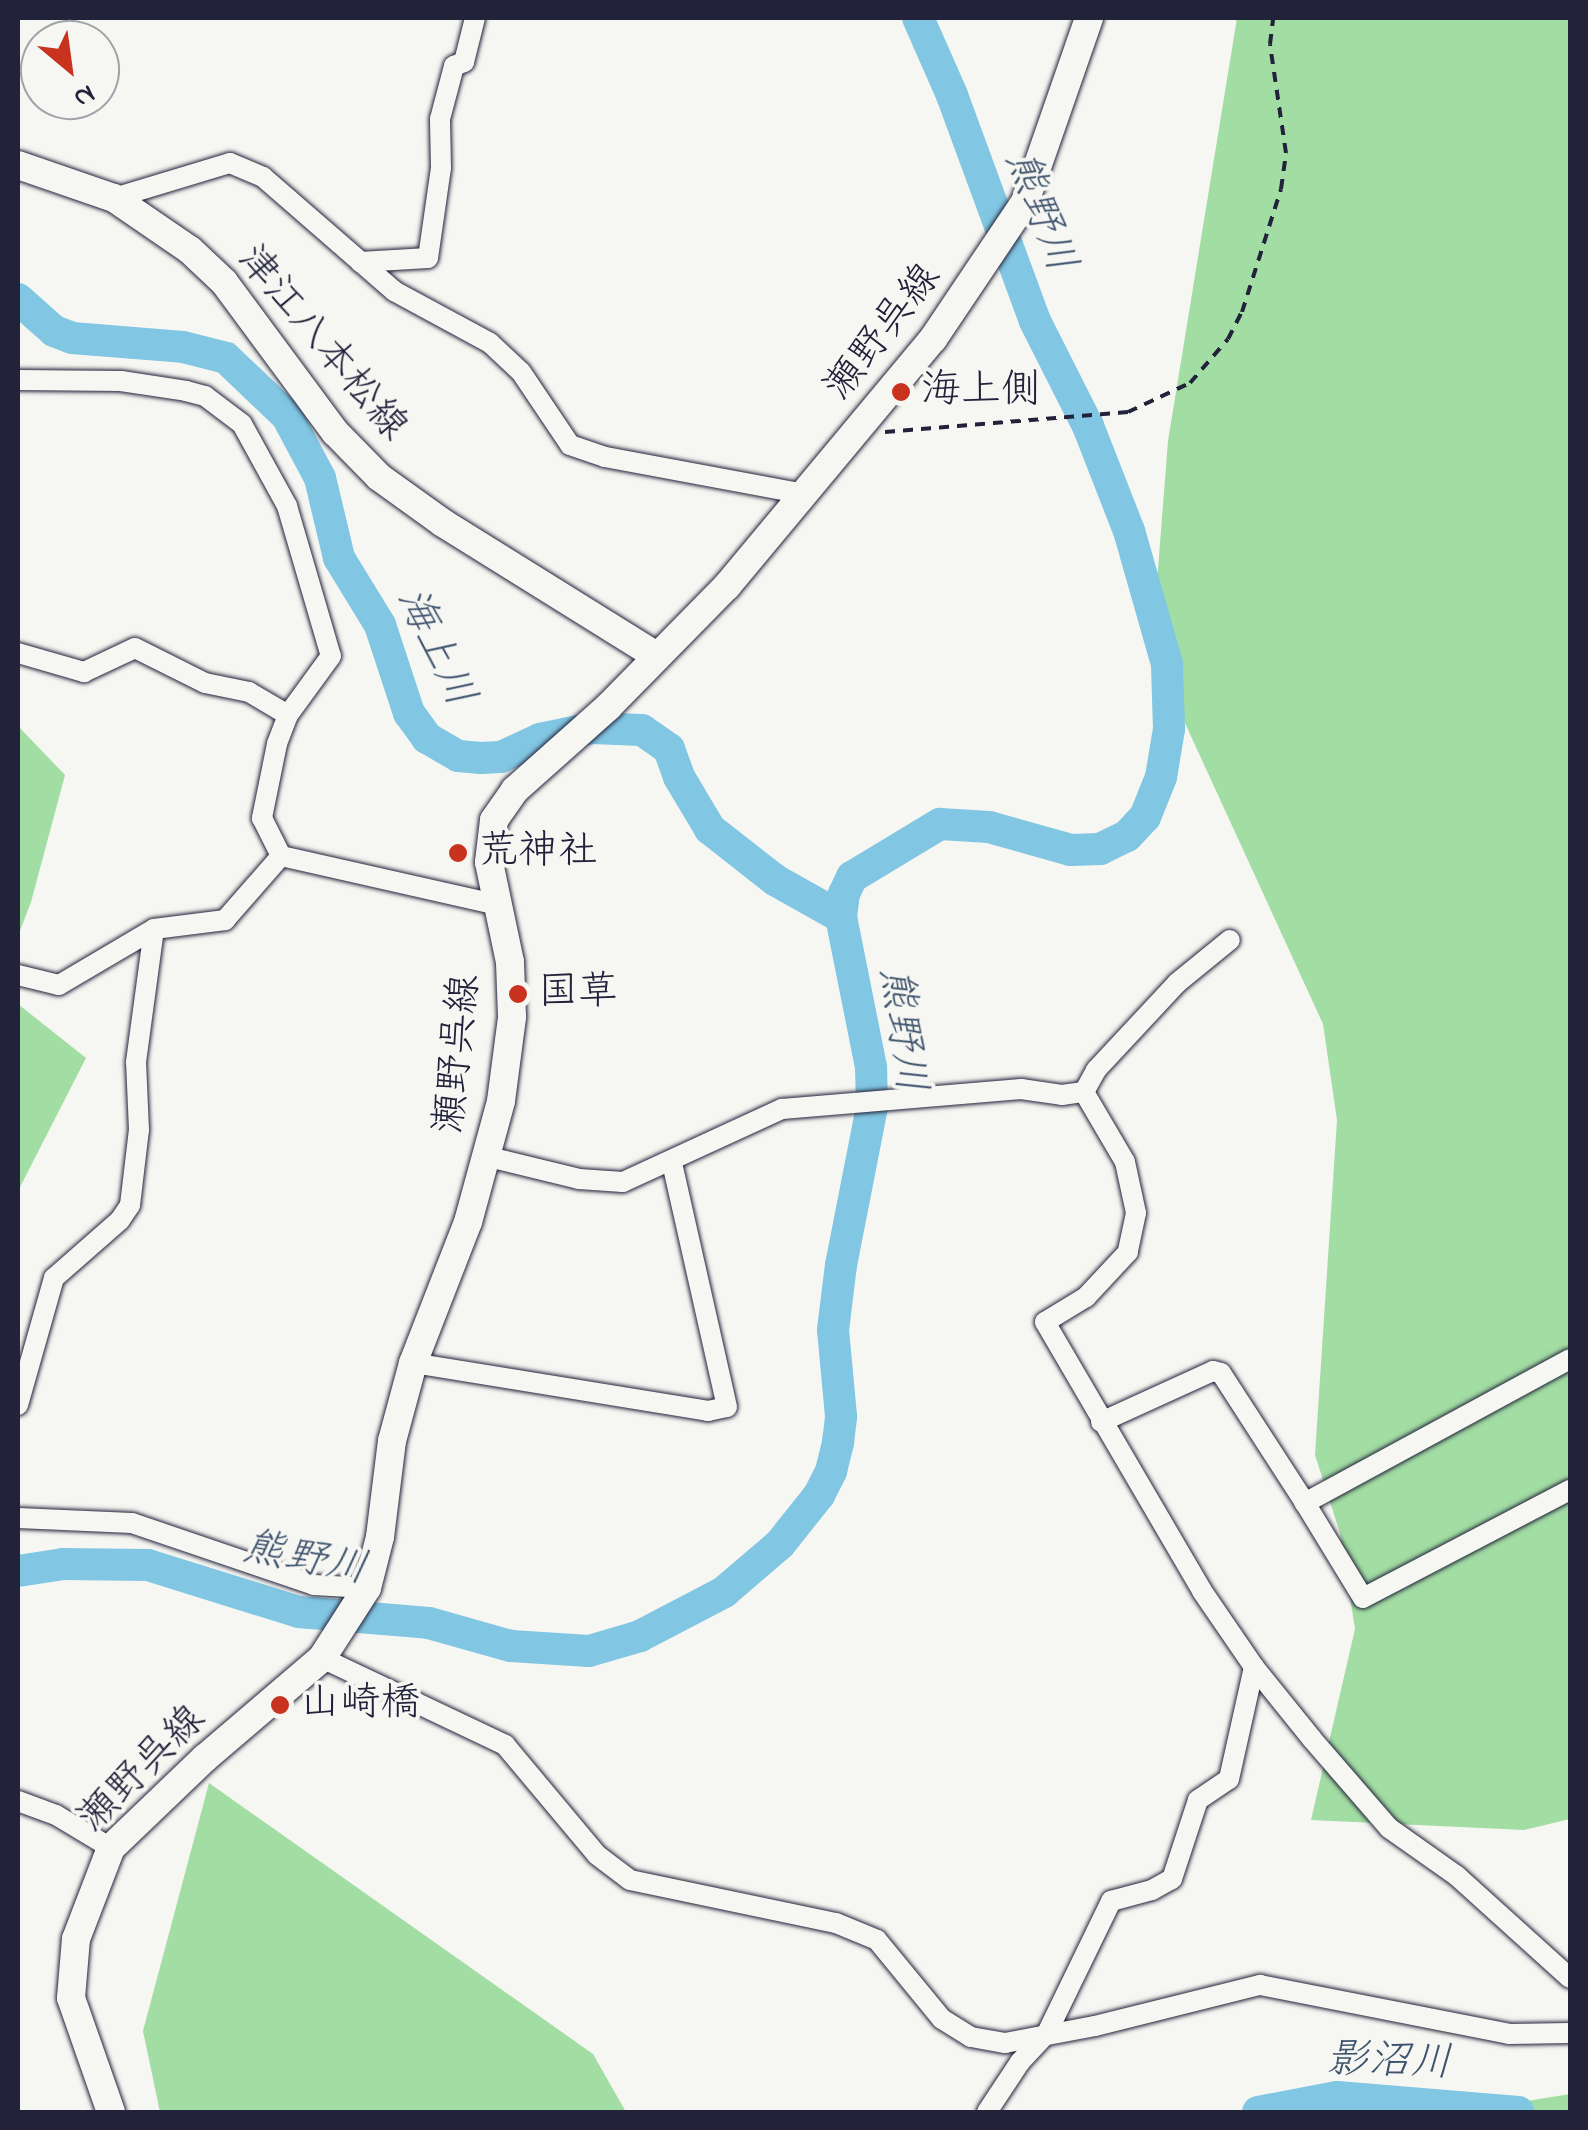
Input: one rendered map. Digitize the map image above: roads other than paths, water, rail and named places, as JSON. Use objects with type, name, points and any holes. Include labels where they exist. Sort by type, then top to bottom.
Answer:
[{"type":"main road","name":"瀬野呉線","points":[[111,2112],[71,1998],[76,1940],[111,1848],[205,1758],[322,1658],[364,1595],[380,1537],[392,1441],[413,1363],[438,1305],[489,1157],[512,1017],[510,962],[494,904],[489,862],[494,820],[515,790],[608,708],[727,586],[858,432],[987,265],[1025,202],[1088,18]]},
{"type":"main road","name":"津江八本松線","points":[[18,165],[114,198],[190,250],[224,282],[335,432],[379,477],[443,523],[657,656]]},
{"type":"street","points":[[360,262],[428,258],[441,168],[440,118],[454,66],[464,62],[475,18]]},
{"type":"street","points":[[114,198],[230,163],[264,177],[394,291],[490,343],[521,372],[570,445],[632,463],[805,494]]},
{"type":"street","points":[[18,380],[121,381],[186,391],[205,396],[242,424],[287,506],[331,656],[288,715],[277,744],[262,818],[282,856],[494,904]]},
{"type":"street","points":[[18,653],[84,672],[135,648],[205,683],[248,692],[288,715]]},
{"type":"street","points":[[18,975],[59,985],[154,928],[224,920],[282,856]]},
{"type":"street","points":[[18,1405],[54,1278],[120,1220],[130,1205],[139,1130],[136,1062],[154,928]]},
{"type":"street","points":[[1084,1092],[1096,1070],[1177,983],[1230,940]]},
{"type":"street","points":[[489,1157],[579,1179],[622,1182],[782,1109],[1021,1088],[1062,1094],[1084,1092]]},
{"type":"street","points":[[1084,1092],[1126,1162],[1136,1213],[1128,1252],[1086,1297],[1045,1322],[1202,1591],[1254,1667],[1389,1828],[1457,1876],[1570,1978]]},
{"type":"street","points":[[413,1363],[708,1412],[727,1407],[672,1162]]},
{"type":"street","points":[[1304,1503],[1570,1359]]},
{"type":"street","points":[[1101,1422],[1213,1370],[1222,1373],[1363,1598],[1570,1490]]},
{"type":"street","points":[[18,1518],[132,1523],[314,1585],[364,1595]]},
{"type":"street","points":[[322,1658],[505,1745],[597,1855],[630,1880],[836,1923],[876,1940],[942,2020],[971,2037],[1005,2043],[1095,2026],[1260,1985],[1510,2034],[1570,2034]]},
{"type":"street","points":[[988,2112],[1020,2062],[1047,2033],[1111,1901],[1172,1879],[1198,1800],[1229,1779],[1254,1667]]},
{"type":"street","points":[[18,1801],[56,1815],[111,1848]]},
{"type":"waterway","name":"熊野川","points":[[18,1571],[63,1564],[148,1565],[299,1612],[429,1623],[511,1646],[589,1651],[640,1636],[724,1592],[780,1544],[819,1495],[831,1471],[838,1442],[841,1416],[833,1330],[841,1265],[872,1107],[871,1067],[841,917],[844,894],[852,877],[940,824],[989,827],[1071,850],[1100,849],[1127,836],[1145,817],[1161,777],[1169,729],[1167,664],[1129,531],[1088,426],[1035,321],[952,95],[918,18]]},
{"type":"waterway","name":"海上川","points":[[18,299],[54,331],[72,338],[183,347],[226,358],[287,416],[320,478],[339,558],[380,625],[409,713],[427,738],[458,756],[481,758],[501,757],[540,739],[592,728],[642,730],[669,749],[679,777],[710,829],[775,880],[841,917]]},
{"type":"waterway","name":"影沼川","points":[[1258,2112],[1337,2097],[1518,2112]]},
{"type":"place","name":"海上側","points":[[901,392]]},
{"type":"place","name":"荒神社","points":[[458,853]]},
{"type":"place","name":"国草","points":[[518,994]]},
{"type":"place","name":"山崎橋","points":[[280,1705]]}]
